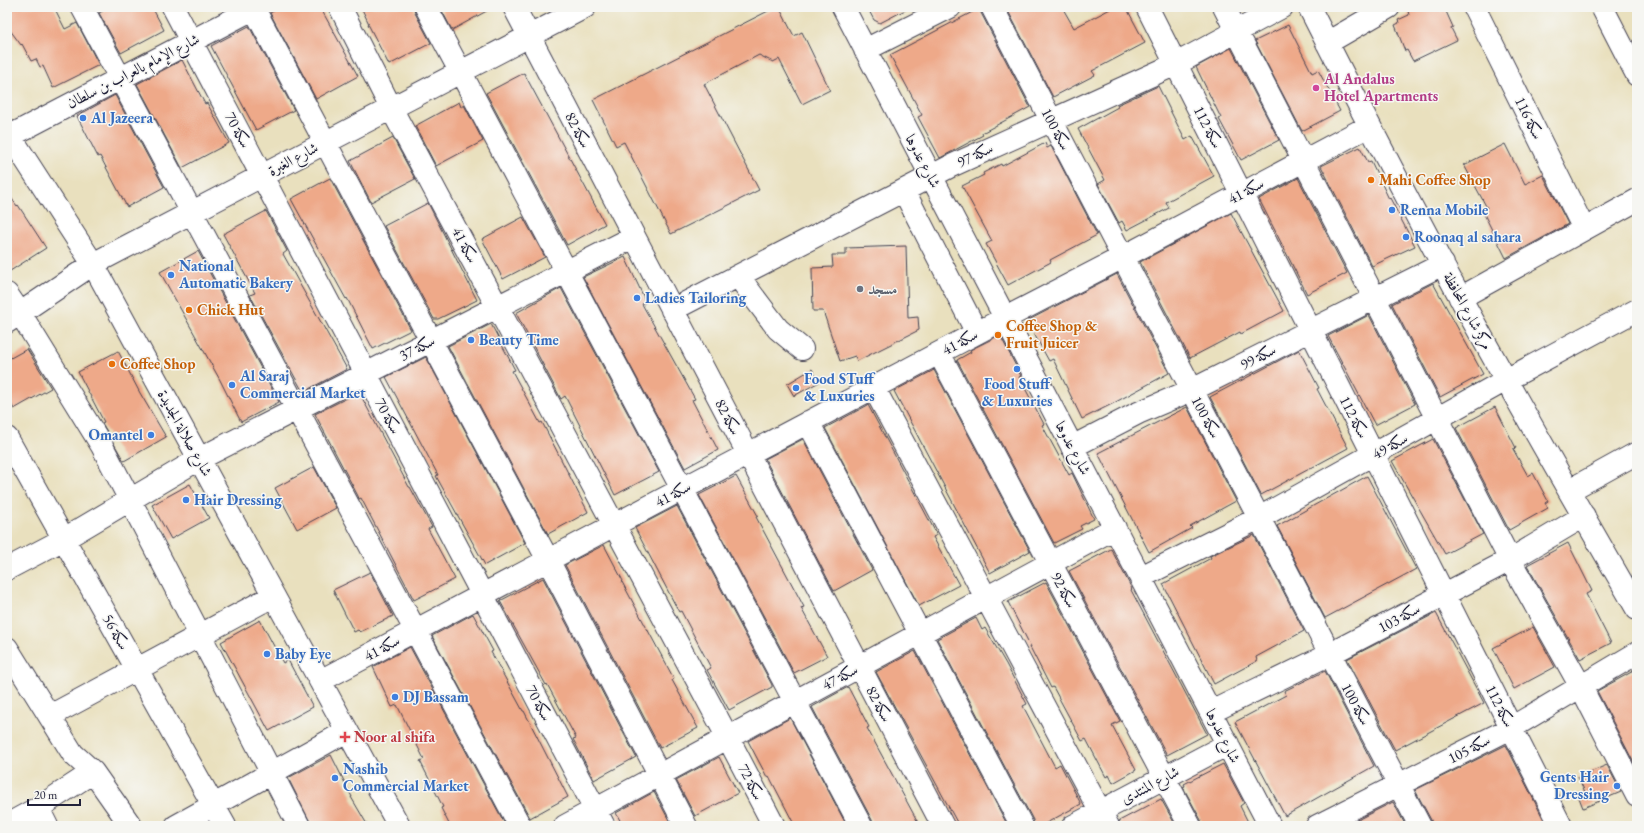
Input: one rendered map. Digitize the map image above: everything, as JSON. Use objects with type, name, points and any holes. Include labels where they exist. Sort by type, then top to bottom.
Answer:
[{"type":"street","points":[[82,7],[520,826]]},
{"type":"street","name":"سكة 70","points":[[173,7],[599,818]]},
{"type":"street","name":"سكة 41","points":[[340,7],[391,108],[728,738]]},
{"type":"street","points":[[426,7],[861,826]]},
{"type":"street","name":"سكة 82","points":[[514,7],[943,826]]},
{"type":"street","name":"شارع الغبرة","points":[[14,317],[93,264],[585,7]]},
{"type":"street","name":"شارع عدوها","points":[[843,7],[1270,826]]},
{"type":"street","points":[[866,50],[950,7]]},
{"type":"street","name":"سكة 100","points":[[992,7],[1420,826]]},
{"type":"street","name":"سكة 112","points":[[1147,7],[1561,826]]},
{"type":"street","points":[[1224,7],[1510,560],[1581,687],[1637,796]]},
{"type":"street","name":"سكة 97","points":[[672,310],[951,166],[1176,64],[1282,7]]},
{"type":"street","name":"مركز شارع المحافظة","points":[[1309,7],[1368,126],[1460,298],[1637,609]]},
{"type":"street","points":[[1327,43],[1389,7]]},
{"type":"street","name":"سكة 116","points":[[1474,7],[1584,229]]},
{"type":"street","points":[[1602,7],[1637,75]]},
{"type":"street","points":[[255,8],[548,560],[686,826]]},
{"type":"street","name":"شارع الإمام بالعراب بن سلطان","points":[[8,133],[121,78],[255,8]]},
{"type":"street","name":"سكة 41","points":[[320,681],[1368,126]]},
{"type":"street","name":"شارع صلالة الجديدة","points":[[8,133],[93,264],[399,826]]},
{"type":"street","points":[[904,191],[977,333]]},
{"type":"street","points":[[1460,298],[1637,200]]},
{"type":"street","name":"سكة 37","points":[[7,569],[64,539],[199,459],[634,237]]},
{"type":"street","name":"سكة 99","points":[[1072,446],[1138,413],[1192,390],[1443,264]]},
{"type":"street","points":[[738,276],[778,329],[802,350]]},
{"type":"street","points":[[7,294],[14,317],[102,446],[299,826]]},
{"type":"street","name":"سكة 49","points":[[1140,577],[1259,518],[1437,420],[1506,380],[1637,310]]},
{"type":"street","name":"سكة 92","points":[[939,353],[1190,826]]},
{"type":"street","points":[[874,388],[1104,819]]},
{"type":"street","points":[[808,422],[1022,826]]},
{"type":"street","name":"سكة 56","points":[[7,438],[224,826]]},
{"type":"street","points":[[1570,490],[1637,453]]},
{"type":"street","name":"سكة 103","points":[[1211,712],[1330,654],[1444,595],[1510,560],[1584,516]]},
{"type":"street","name":"سكة 47","points":[[565,826],[599,818],[659,775],[1115,528]]},
{"type":"street","points":[[50,716],[274,596]]},
{"type":"street","points":[[7,648],[73,754],[93,772],[131,826]]},
{"type":"street","name":"سكة 105","points":[[1317,826],[1511,728],[1637,653]]},
{"type":"street","points":[[176,826],[347,730]]},
{"type":"street","name":"سكة 72","points":[[728,738],[774,826]]},
{"type":"street","name":"شارع المنتدى","points":[[1073,826],[1104,819],[1164,777],[1228,744]]},
{"type":"street","points":[[7,825],[43,817],[93,772]]},
{"type":"building","points":[[7,7],[54,7],[65,29],[77,23],[99,65],[53,88],[43,66],[40,67],[36,59],[31,61],[22,44],[21,45],[7,26]]},
{"type":"building","points":[[110,7],[152,7],[164,30],[121,53],[99,13]]},
{"type":"building","points":[[281,7],[320,7],[358,76],[316,99],[270,13]]},
{"type":"building","points":[[361,7],[414,7],[415,13],[431,43],[389,65]]},
{"type":"building","points":[[440,7],[494,7],[452,30]]},
{"type":"building","points":[[776,7],[779,7],[794,36],[802,32],[830,90],[802,104],[779,59],[773,62],[759,55],[704,84],[759,190],[671,234],[624,142],[616,146],[593,100]]},
{"type":"building","points":[[867,7],[911,7],[880,23],[874,20]]},
{"type":"building","points":[[1006,7],[1062,7],[1074,28],[1114,7],[1126,7],[1145,43],[1092,71],[1095,75],[1053,97]]},
{"type":"building","points":[[1417,7],[1444,7],[1457,40],[1413,61],[1407,50],[1405,51],[1395,25],[1399,23],[1398,20],[1409,15],[1408,11]]},
{"type":"building","points":[[980,8],[981,13],[1030,107],[940,158],[918,117],[922,115],[890,55]]},
{"type":"building","points":[[1288,25],[1312,73],[1318,70],[1340,111],[1302,131],[1255,41]]},
{"type":"building","points":[[249,26],[294,110],[256,130],[211,46]]},
{"type":"building","points":[[1231,48],[1279,140],[1241,160],[1219,119],[1221,118],[1196,67]]},
{"type":"building","points":[[182,60],[205,104],[207,103],[229,143],[182,168],[137,84]]},
{"type":"building","points":[[524,73],[605,224],[567,245],[486,93]]},
{"type":"building","points":[[1158,86],[1185,140],[1192,136],[1214,176],[1166,202],[1169,208],[1127,230],[1122,221],[1119,223],[1098,184],[1105,180],[1078,129],[1118,107],[1117,105]]},
{"type":"building","points":[[115,95],[164,187],[127,207],[100,156],[98,157],[77,116]]},
{"type":"building","points":[[459,102],[461,107],[464,105],[483,141],[436,166],[415,126]]},
{"type":"building","points":[[393,138],[415,179],[371,202],[350,161]]},
{"type":"building","points":[[1045,143],[1047,148],[1051,146],[1097,235],[1050,260],[1051,262],[1008,285],[986,244],[992,241],[962,186],[984,175],[983,173],[1001,164],[1002,166]]},
{"type":"building","points":[[1505,144],[1525,184],[1543,175],[1568,224],[1506,258],[1482,210],[1487,208],[1464,165]]},
{"type":"building","points":[[1360,147],[1368,162],[1371,161],[1389,199],[1390,198],[1415,246],[1372,266],[1321,166]]},
{"type":"building","points":[[330,178],[411,330],[373,349],[347,298],[346,299],[291,199]]},
{"type":"building","points":[[1298,178],[1347,273],[1307,294],[1259,199]]},
{"type":"building","points":[[7,192],[17,206],[18,205],[46,248],[7,273]]},
{"type":"building","points":[[428,203],[477,300],[438,319],[434,319],[384,226]]},
{"type":"building","points":[[266,211],[287,251],[283,254],[347,369],[303,392],[250,295],[255,293],[223,234]]},
{"type":"building","points":[[1231,213],[1284,311],[1241,334],[1240,332],[1190,358],[1140,262]]},
{"type":"building","points":[[523,217],[545,257],[503,279],[482,239]]},
{"type":"building","name":"مسجد","points":[[906,246],[908,318],[918,317],[919,330],[857,361],[855,356],[840,361],[823,311],[813,311],[812,268],[833,267],[832,255],[846,255],[846,248]]},
{"type":"building","points":[[198,251],[279,402],[241,422],[220,380],[160,272]]},
{"type":"building","points":[[625,257],[646,302],[642,304],[695,399],[692,400],[718,450],[685,468],[583,277]]},
{"type":"building","points":[[1117,274],[1169,373],[1082,419],[1053,359],[1049,361],[1027,321]]},
{"type":"building","points":[[1433,283],[1483,374],[1440,397],[1392,304]]},
{"type":"building","points":[[561,288],[659,472],[615,495],[565,396],[561,399],[516,313]]},
{"type":"building","points":[[1369,315],[1415,404],[1375,425],[1328,336]]},
{"type":"building","points":[[491,324],[515,370],[512,371],[540,423],[542,422],[588,512],[548,534],[448,346]]},
{"type":"building","points":[[1000,335],[1021,376],[1019,377],[1044,424],[1042,425],[1069,475],[1072,473],[1094,519],[1080,526],[1082,529],[1054,543],[957,360],[971,352],[970,350]]},
{"type":"building","points":[[27,349],[51,388],[14,409],[7,397],[7,360]]},
{"type":"building","points":[[1299,350],[1319,388],[1317,389],[1348,448],[1261,495],[1210,397]]},
{"type":"building","points":[[118,351],[140,393],[166,437],[124,461],[102,423],[104,422],[78,372]]},
{"type":"building","points":[[426,357],[525,543],[485,565],[436,476],[438,475],[386,377]]},
{"type":"building","points":[[812,369],[819,382],[794,396],[787,384]]},
{"type":"building","points":[[934,370],[1030,551],[990,573],[894,391]]},
{"type":"building","points":[[359,392],[409,487],[432,527],[428,529],[455,579],[414,600],[315,414]]},
{"type":"building","points":[[868,405],[937,535],[933,537],[959,585],[919,606],[825,428]]},
{"type":"building","points":[[1187,407],[1236,501],[1190,526],[1192,528],[1149,552],[1098,453]]},
{"type":"building","points":[[1495,407],[1516,448],[1513,449],[1528,476],[1533,473],[1548,501],[1545,503],[1548,508],[1509,530],[1456,428]]},
{"type":"building","points":[[803,439],[872,570],[834,591],[765,459]]},
{"type":"building","points":[[1433,439],[1483,534],[1445,554],[1392,461]]},
{"type":"building","points":[[314,467],[336,508],[297,529],[275,488]]},
{"type":"building","points":[[736,476],[758,516],[756,517],[804,607],[801,608],[827,656],[794,673],[699,495]]},
{"type":"building","points":[[1367,476],[1416,569],[1325,618],[1277,526]]},
{"type":"building","points":[[190,484],[209,518],[171,539],[152,505]]},
{"type":"building","points":[[677,506],[772,685],[772,687],[729,710],[707,670],[711,668],[681,611],[679,612],[635,528]]},
{"type":"building","points":[[1254,535],[1304,631],[1256,657],[1257,661],[1214,684],[1163,584],[1211,558],[1210,556]]},
{"type":"building","points":[[1568,543],[1592,591],[1586,594],[1611,643],[1580,659],[1527,565]]},
{"type":"building","points":[[604,545],[698,728],[660,748],[565,565]]},
{"type":"building","points":[[1111,549],[1207,734],[1167,755],[1069,571]]},
{"type":"building","points":[[370,572],[393,616],[360,632],[358,630],[354,632],[333,590]]},
{"type":"building","points":[[543,578],[636,757],[594,780],[573,739],[576,738],[500,601]]},
{"type":"building","points":[[1046,582],[1120,721],[1112,725],[1136,770],[1113,783],[1109,775],[1106,777],[1086,739],[1082,741],[1053,687],[1051,688],[1008,602]]},
{"type":"building","points":[[1436,613],[1484,703],[1395,750],[1347,659]]},
{"type":"building","points":[[473,614],[493,651],[491,652],[524,711],[568,797],[530,818],[432,636]]},
{"type":"building","points":[[976,618],[982,630],[985,628],[1006,664],[1027,704],[1023,706],[1055,767],[1060,764],[1081,804],[1041,826],[1034,826],[1033,820],[937,639]]},
{"type":"building","points":[[260,620],[283,663],[288,660],[313,707],[269,731],[221,642]]},
{"type":"building","points":[[1533,627],[1555,667],[1514,689],[1493,648]]},
{"type":"building","points":[[410,647],[506,826],[450,826],[441,808],[443,807],[420,761],[424,759],[397,705],[392,707],[373,667]]},
{"type":"building","points":[[915,651],[1008,826],[959,826],[876,672]]},
{"type":"building","points":[[1637,669],[1637,769],[1597,691]]},
{"type":"building","points":[[1325,671],[1374,766],[1285,816],[1235,722],[1286,695],[1284,691]]},
{"type":"building","points":[[848,687],[869,727],[867,728],[920,826],[873,826],[872,820],[812,707]]},
{"type":"building","points":[[790,718],[847,826],[795,826],[769,776],[767,777],[748,741]]},
{"type":"building","points":[[1506,745],[1547,826],[1432,826],[1431,820],[1415,790]]},
{"type":"building","points":[[331,755],[351,797],[368,826],[312,826],[288,778]]},
{"type":"building","points":[[719,757],[738,793],[695,816],[676,780]]},
{"type":"building","points":[[1223,764],[1244,803],[1240,806],[1250,826],[1202,826],[1201,820],[1183,787],[1185,786],[1184,784]]},
{"type":"building","points":[[1607,765],[1621,792],[1583,808],[1578,795],[1585,792],[1578,777]]},
{"type":"building","points":[[654,792],[672,826],[623,826],[616,813]]},
{"type":"building","points":[[1161,799],[1176,826],[1120,826],[1119,821]]},
{"type":"building","points":[[1393,802],[1406,826],[1346,826],[1365,816]]},
{"type":"place","name":"Al Andalus Hotel Apartments","points":[[1316,88]]},
{"type":"place","name":"Al Jazeera","points":[[83,118]]},
{"type":"place","name":"Mahi Coffee Shop","points":[[1371,180]]},
{"type":"place","name":"Renna Mobile","points":[[1392,210]]},
{"type":"place","name":"Roonaq al sahara","points":[[1406,237]]},
{"type":"place","name":"National Automatic Bakery","points":[[171,275]]},
{"type":"place","name":"مسجد","points":[[860,289]]},
{"type":"place","name":"Ladies Tailoring","points":[[637,298]]},
{"type":"place","name":"Chick Hut","points":[[189,310]]},
{"type":"place","name":"Coffee Shop & Fruit Juicer","points":[[998,335]]},
{"type":"place","name":"Beauty Time","points":[[471,340]]},
{"type":"place","name":"Coffee Shop","points":[[112,364]]},
{"type":"place","name":"Food Stuff & Luxuries","points":[[1017,369]]},
{"type":"place","name":"Al Saraj Commercial Market","points":[[232,385]]},
{"type":"place","name":"Food STuff & Luxuries","points":[[796,388]]},
{"type":"place","name":"Omantel","points":[[151,435]]},
{"type":"place","name":"Hair Dressing","points":[[186,500]]},
{"type":"place","name":"Baby Eye","points":[[267,654]]},
{"type":"place","name":"DJ Bassam","points":[[395,697]]},
{"type":"place","name":"Noor al shifa","points":[[345,737]]},
{"type":"place","name":"Nashib Commercial Market","points":[[335,778]]},
{"type":"place","name":"Gents Hair Dressing","points":[[1617,786]]}]
